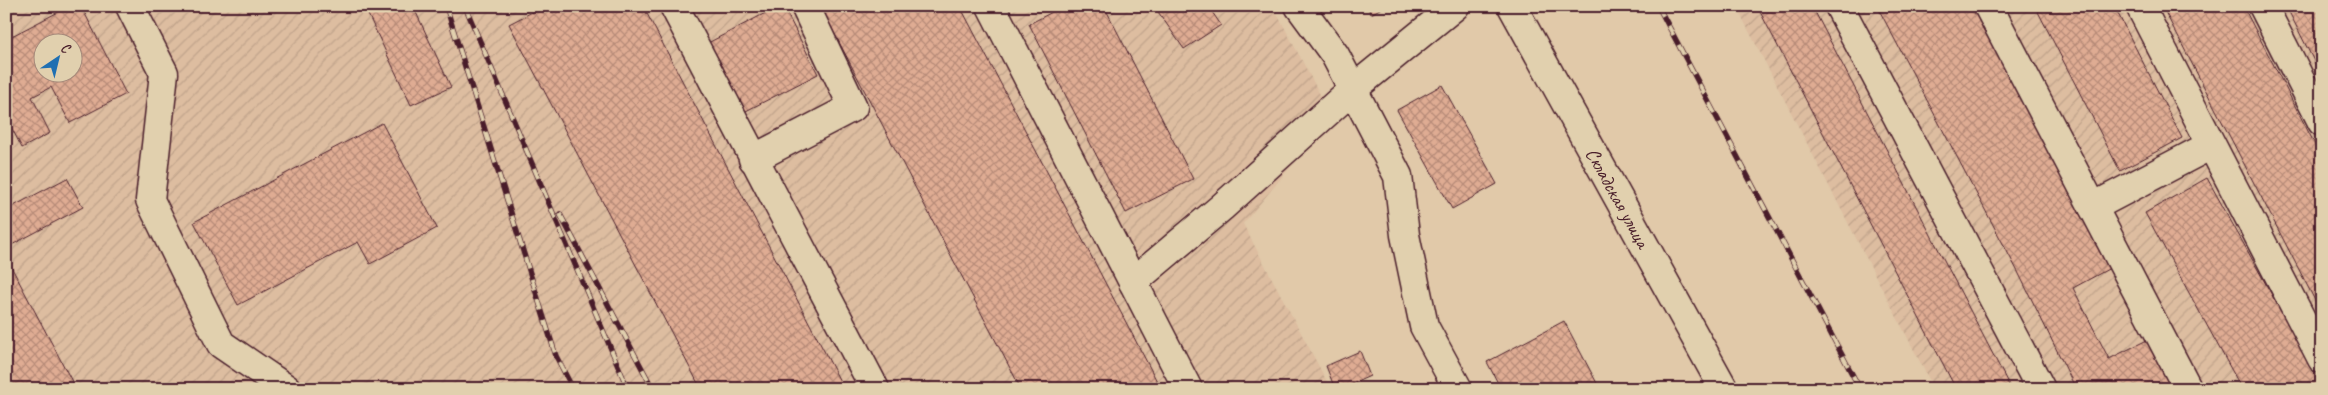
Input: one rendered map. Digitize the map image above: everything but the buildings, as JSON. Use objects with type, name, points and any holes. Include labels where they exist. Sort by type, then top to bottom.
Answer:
[{"type":"street","points":[[130,6],[164,73],[150,200],[221,344],[286,389]]},
{"type":"street","points":[[674,6],[875,389]]},
{"type":"street","points":[[753,159],[853,106],[805,6]]},
{"type":"street","points":[[991,6],[1188,389]]},
{"type":"street","points":[[1299,6],[1335,55],[1398,176],[1404,235],[1424,326],[1458,389]]},
{"type":"street","points":[[1133,282],[1222,207],[1352,89],[1455,6]]},
{"type":"street","name":"Складская улица","points":[[1512,6],[1724,389]]},
{"type":"street","points":[[1839,6],[2041,389]]},
{"type":"street","points":[[1988,6],[2188,389]]},
{"type":"street","points":[[2140,6],[2322,359]]},
{"type":"street","points":[[2263,6],[2322,122]]},
{"type":"street","points":[[2093,207],[2211,145]]},
{"type":"shaded area","points":[[6,6],[1273,6],[1332,117],[1243,224],[1331,389],[6,389]]},
{"type":"shaded area","points":[[1736,6],[2322,6],[2322,389],[1934,389]]},
{"type":"railway","points":[[446,6],[556,356],[573,389]]},
{"type":"railway","points":[[465,6],[628,389]]},
{"type":"railway","points":[[1658,6],[1860,389]]},
{"type":"railway","points":[[560,214],[653,389]]}]
